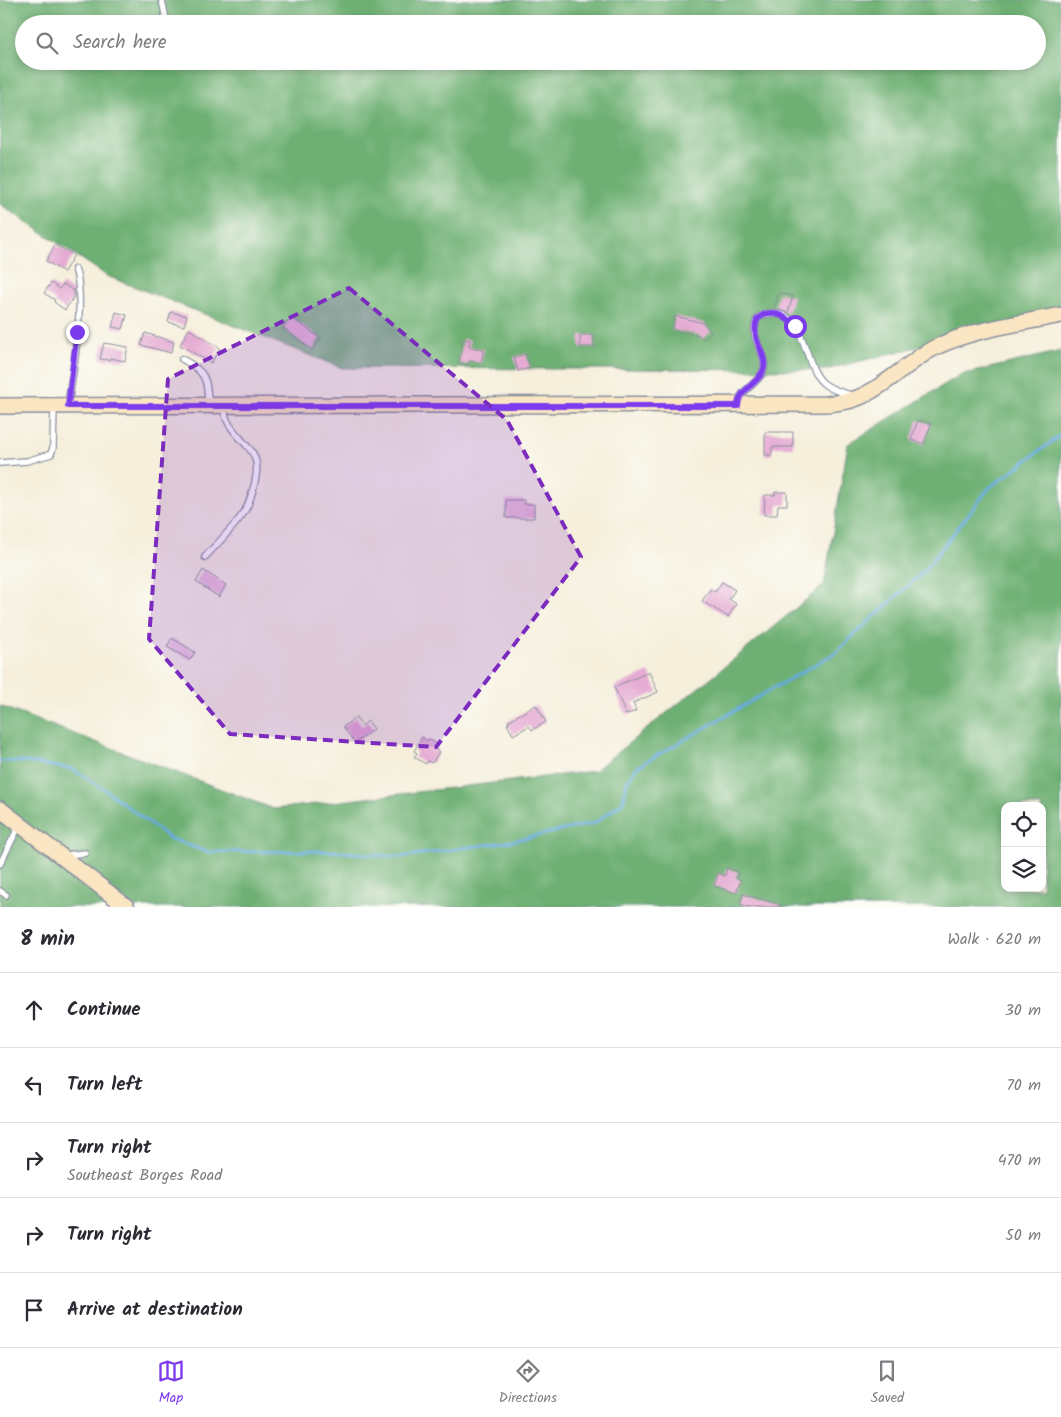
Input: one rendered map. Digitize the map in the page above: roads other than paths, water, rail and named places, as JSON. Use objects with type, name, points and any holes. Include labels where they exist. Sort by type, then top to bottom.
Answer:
[{"type":"street","points":[[0,406],[738,406],[826,404],[858,398],[874,390],[917,358],[947,342],[993,329],[1061,315]]},
{"type":"street","points":[[0,809],[127,907]]},
{"type":"lane","points":[[162,0],[165,15]]},
{"type":"lane","points":[[0,463],[33,460],[52,453],[78,316],[78,277],[74,269]]},
{"type":"lane","points":[[738,406],[740,398],[757,380],[764,368],[755,335],[757,320],[764,314],[772,313],[787,318],[795,326],[803,338],[816,375],[822,382],[829,387],[858,398]]},
{"type":"lane","points":[[182,358],[202,372],[207,386],[208,405]]},
{"type":"lane","points":[[205,557],[245,512],[255,483],[256,462],[252,452],[227,422],[224,415],[224,405]]},
{"type":"lane","points":[[0,864],[20,824]]},
{"type":"lane","points":[[62,856],[85,853]]},
{"type":"lane","points":[[0,891],[6,895]]},
{"type":"waterway","points":[[0,761],[26,762],[72,769],[104,789],[169,838],[207,852],[330,851],[400,857],[512,841],[595,823],[623,802],[627,781],[637,767],[835,653],[924,571],[989,488],[1061,435]]}]
